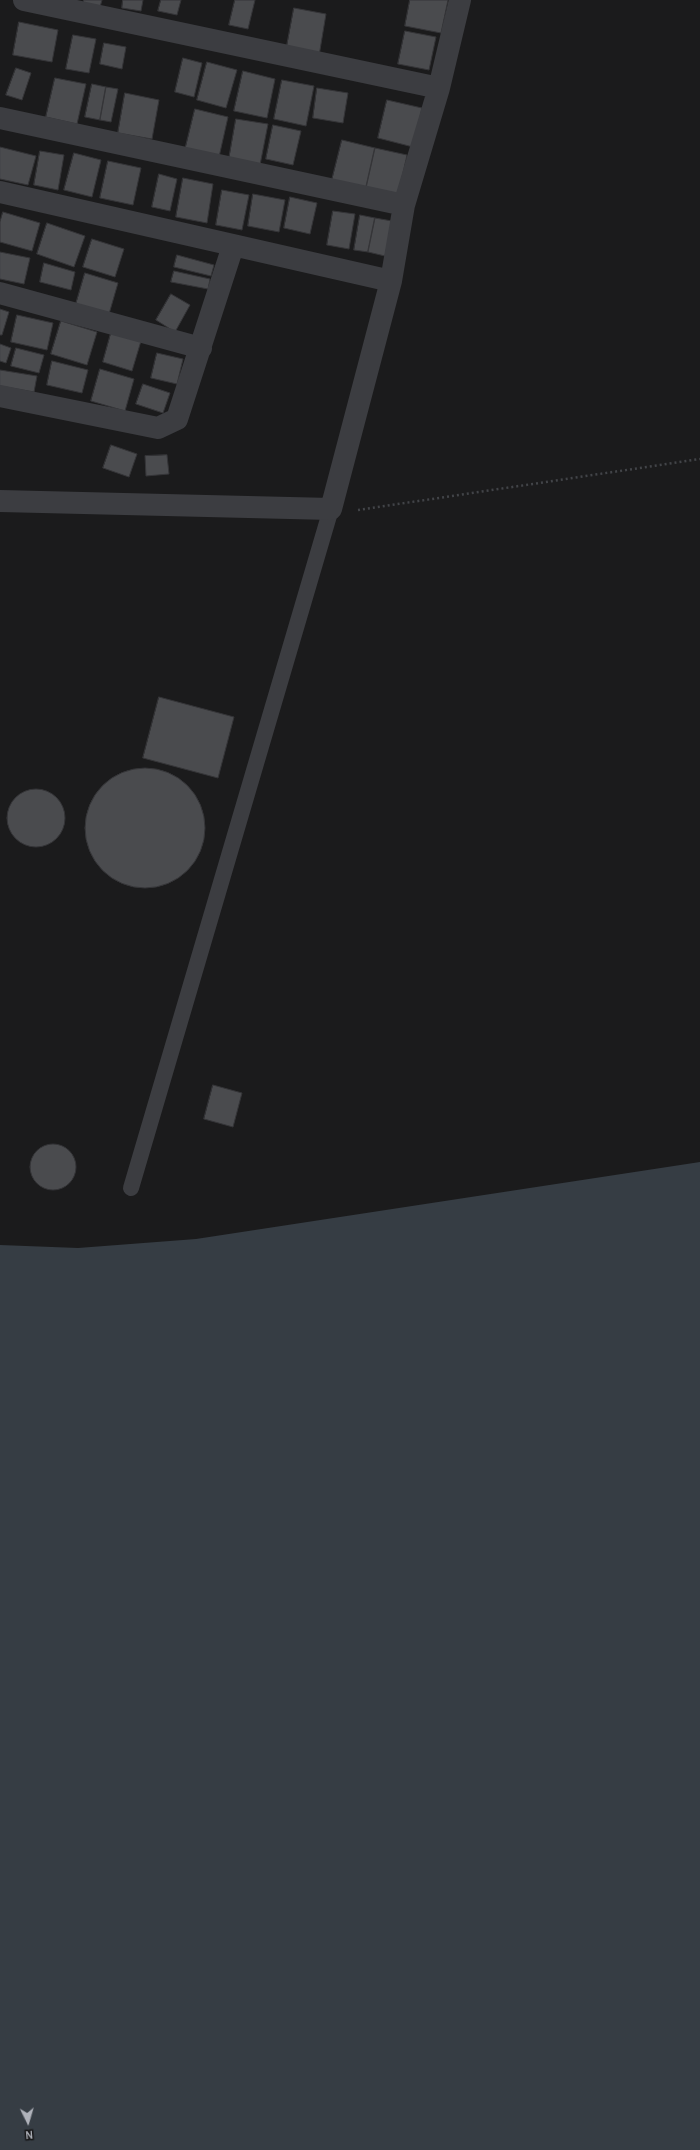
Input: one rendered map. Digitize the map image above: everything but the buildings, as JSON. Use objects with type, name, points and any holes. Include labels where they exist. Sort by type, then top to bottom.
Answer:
[{"type":"street","points":[[24,0],[440,88]]},
{"type":"street","points":[[0,501],[331,508],[391,281],[404,205],[440,88],[460,0]]},
{"type":"street","points":[[0,118],[404,205]]},
{"type":"street","points":[[0,192],[391,281]]},
{"type":"street","points":[[0,396],[158,428],[177,419],[233,246]]},
{"type":"street","points":[[0,293],[201,348]]},
{"type":"lane","points":[[131,1188],[331,508]]},
{"type":"path","points":[[331,508],[366,510],[700,459]]},
{"type":"shaded area","points":[[700,1162],[700,2150],[0,2150],[0,1245],[78,1248],[196,1239]]}]
